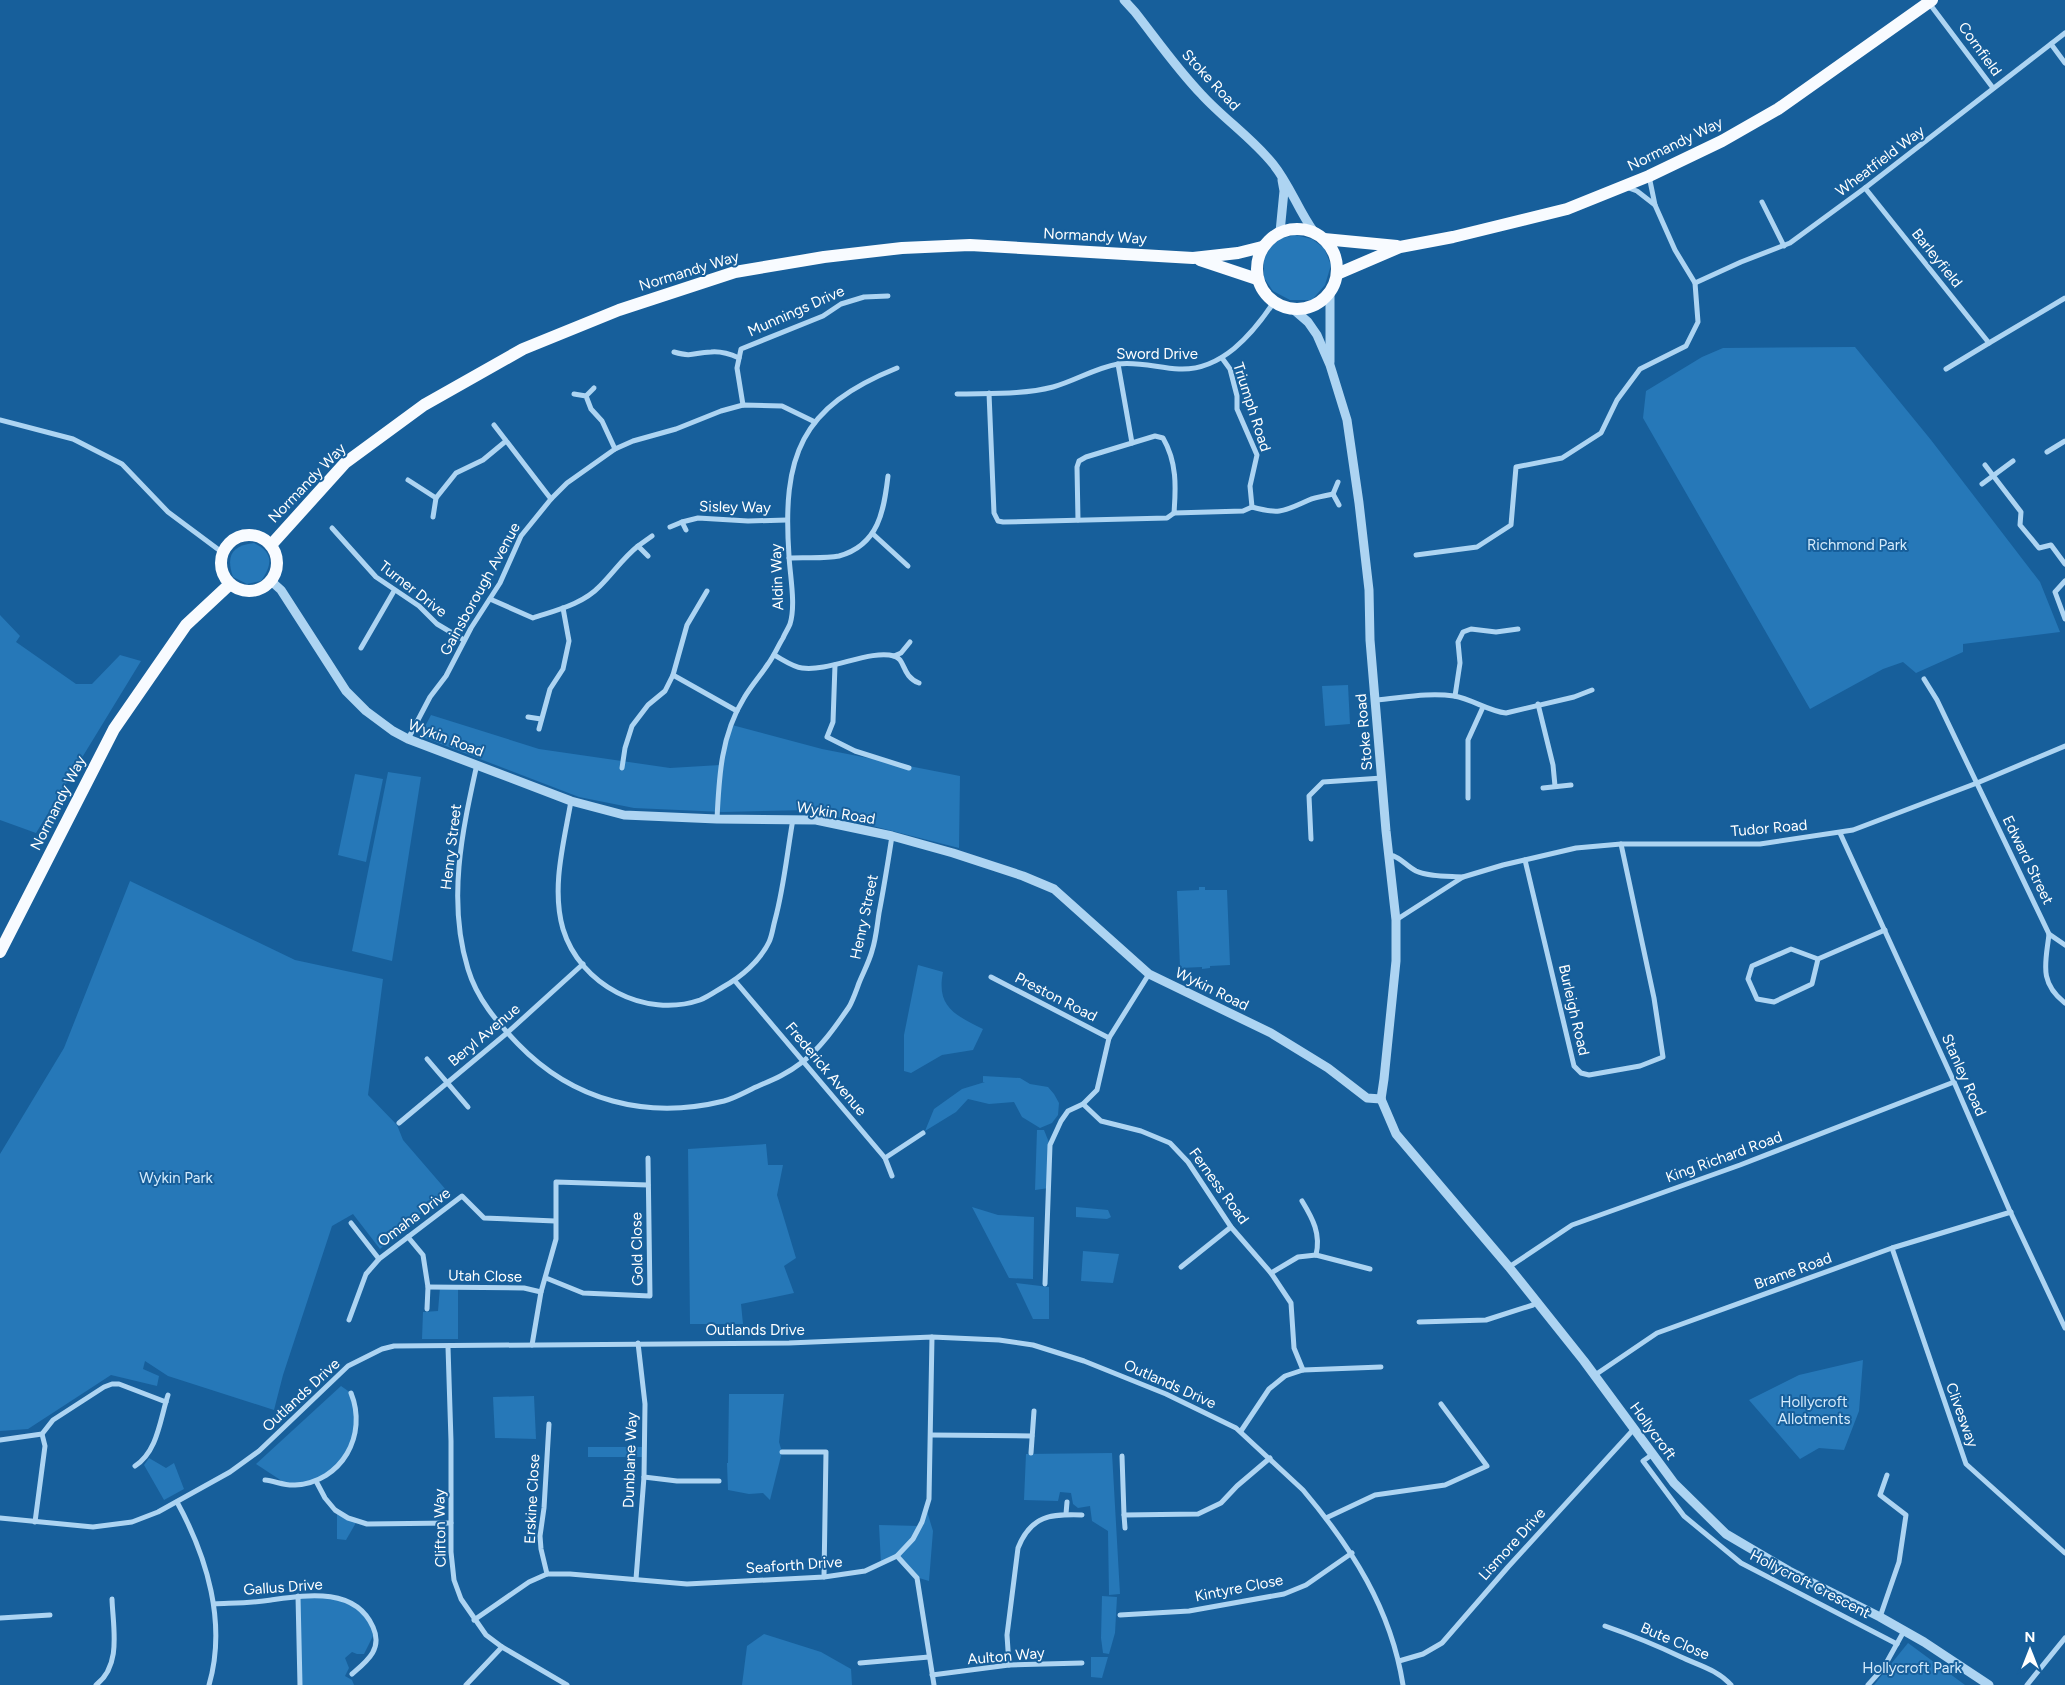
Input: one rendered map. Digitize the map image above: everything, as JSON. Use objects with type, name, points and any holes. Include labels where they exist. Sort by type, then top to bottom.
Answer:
[{"type":"main road","name":"Normandy Way","points":[[1337,274],[1400,247],[1453,238],[1568,209],[1649,176],[1722,141],[1778,109],[1930,1]]},
{"type":"main road","points":[[1297,228],[1319,235],[1332,249],[1337,261],[1337,274],[1330,292],[1310,307],[1293,309],[1274,302],[1263,292],[1257,279],[1256,262],[1262,247],[1270,238],[1280,232],[1297,228]]},
{"type":"main road","name":"Normandy Way","points":[[1319,235],[1400,247]]},
{"type":"main road","name":"Normandy Way","points":[[271,544],[345,463],[424,405],[523,349],[619,310],[736,272],[824,257],[902,248],[970,245],[1193,258],[1238,253],[1262,247]]},
{"type":"main road","name":"Normandy Way","points":[[1193,258],[1257,279]]},
{"type":"main road","points":[[240,536],[257,536],[271,544],[276,553],[278,563],[276,572],[271,581],[256,591],[238,589],[230,584],[221,570],[222,553],[227,546],[240,536]]},
{"type":"main road","name":"Normandy Way","points":[[0,952],[114,730],[186,625],[230,584]]},
{"type":"street","name":"Stoke Road","points":[[1124,0],[1188,80],[1247,136],[1281,175],[1304,219],[1319,235]]},
{"type":"street","name":"Cornfield","points":[[1930,1],[1993,88]]},
{"type":"street","name":"Wheatfield Way","points":[[1695,283],[1741,262],[1784,246],[1865,188],[2065,33]]},
{"type":"street","points":[[2051,44],[2065,62]]},
{"type":"street","points":[[1280,232],[1284,191],[1281,175]]},
{"type":"street","points":[[1416,555],[1477,547],[1512,525],[1516,467],[1562,458],[1601,433],[1617,400],[1640,369],[1686,346],[1698,322],[1695,283],[1676,250],[1655,206],[1649,176]]},
{"type":"street","points":[[1624,186],[1637,192],[1655,206]]},
{"type":"street","name":"Barleyfield","points":[[1865,188],[1989,343]]},
{"type":"street","points":[[1762,202],[1784,246]]},
{"type":"street","name":"Stoke Road","points":[[1330,292],[1330,365]]},
{"type":"street","name":"Munnings Drive","points":[[743,405],[737,368],[741,349],[822,316],[841,304],[864,297],[888,296]]},
{"type":"street","points":[[1946,369],[2065,298]]},
{"type":"street","name":"Sword Drive","points":[[958,394],[1046,388],[1118,364],[1190,368],[1212,364],[1222,358],[1246,337],[1274,302]]},
{"type":"street","name":"Stoke Road","points":[[1293,309],[1308,322],[1317,335],[1330,365],[1347,420],[1360,503],[1369,590],[1375,700],[1396,920],[1395,969],[1381,1099]]},
{"type":"street","points":[[674,352],[688,356],[709,351],[724,352],[739,358]]},
{"type":"street","name":"Triumph Road","points":[[1222,358],[1230,369],[1237,396],[1237,409],[1257,455],[1250,486],[1252,507]]},
{"type":"street","points":[[1118,364],[1132,443]]},
{"type":"street","name":"Aldin Way","points":[[717,819],[720,765],[737,711],[774,655],[790,624],[792,587],[787,520],[792,468],[800,447],[815,422],[828,407],[846,393],[898,368]]},
{"type":"street","points":[[586,396],[594,388]]},
{"type":"street","points":[[989,392],[994,513],[996,520],[1003,522],[1168,518],[1174,513],[1243,511],[1252,507],[1269,512],[1285,511],[1311,499],[1333,494]]},
{"type":"street","points":[[574,394],[586,396]]},
{"type":"street","points":[[586,396],[591,409],[602,421],[615,449]]},
{"type":"street","name":"Gainsborough Avenue","points":[[408,739],[430,696],[446,676],[464,640],[500,583],[521,536],[551,499],[567,483],[615,449],[633,441],[676,429],[721,411],[743,405],[782,406],[815,422]]},
{"type":"street","points":[[0,420],[73,439],[122,464],[168,512],[222,553]]},
{"type":"street","points":[[494,424],[551,499]]},
{"type":"street","points":[[1078,520],[1077,464],[1081,459],[1155,436],[1163,438],[1175,471],[1174,513]]},
{"type":"street","points":[[433,517],[436,498],[456,473],[483,460],[506,441]]},
{"type":"street","points":[[2047,452],[2065,442]]},
{"type":"street","points":[[1982,484],[2013,461]]},
{"type":"street","points":[[1985,465],[2021,512],[2020,525],[2039,548],[2051,546],[2065,564]]},
{"type":"street","points":[[789,558],[839,556],[858,548],[873,534],[884,509],[888,476]]},
{"type":"street","points":[[408,480],[436,498]]},
{"type":"street","points":[[1333,494],[1338,482]]},
{"type":"street","points":[[1333,494],[1339,505]]},
{"type":"street","name":"Sisley Way","points":[[670,527],[698,518],[748,521],[787,520]]},
{"type":"street","name":"Sisley Way","points":[[682,522],[686,530]]},
{"type":"street","name":"Turner Drive","points":[[332,528],[376,578],[419,606],[437,624],[464,640]]},
{"type":"street","points":[[873,534],[908,566]]},
{"type":"street","points":[[490,599],[533,618],[563,608],[581,601],[600,587],[624,557],[652,536]]},
{"type":"street","points":[[638,546],[648,556]]},
{"type":"street","name":"Wykin Road","points":[[271,581],[281,590],[346,691],[366,711],[393,731],[408,739],[571,801],[624,815],[717,819],[816,820],[892,836],[953,853],[1023,876],[1054,889],[1149,974],[1271,1033],[1328,1068],[1367,1098],[1381,1099]]},
{"type":"street","points":[[2065,581],[2055,592],[2065,619]]},
{"type":"street","points":[[361,648],[394,591]]},
{"type":"street","points":[[622,768],[624,748],[632,726],[648,705],[665,691],[673,675],[688,625],[707,591]]},
{"type":"street","points":[[539,730],[550,689],[562,669],[570,641],[563,608]]},
{"type":"street","points":[[1456,696],[1460,663],[1458,642],[1462,632],[1471,629],[1496,632],[1518,629]]},
{"type":"street","points":[[774,655],[801,668],[835,666],[872,656],[894,656],[901,653],[910,642]]},
{"type":"street","points":[[894,656],[900,660],[909,678],[919,682]]},
{"type":"street","points":[[835,666],[833,722],[827,737],[855,751],[909,768]]},
{"type":"street","points":[[673,675],[737,711]]},
{"type":"street","name":"Edward Street","points":[[1924,679],[1937,700],[2049,934]]},
{"type":"street","points":[[1375,700],[1430,694],[1456,696],[1497,712],[1506,713],[1592,690]]},
{"type":"street","points":[[1538,704],[1553,765],[1555,786]]},
{"type":"street","points":[[1468,798],[1466,752],[1468,740],[1484,707]]},
{"type":"street","points":[[528,717],[541,719]]},
{"type":"street","name":"Tudor Road","points":[[1396,920],[1463,877],[1576,848],[1621,844],[1760,844],[1853,830],[1977,783],[2065,746]]},
{"type":"street","name":"Henry Street","points":[[477,764],[458,871],[456,901],[459,933],[469,971],[478,992],[492,1015],[507,1033],[541,1065],[573,1087],[608,1101],[636,1106],[678,1108],[725,1101],[784,1074],[803,1062],[824,1040],[850,1005],[872,951],[892,836]]},
{"type":"street","points":[[1310,839],[1309,796],[1323,782],[1382,778]]},
{"type":"street","points":[[1543,788],[1571,785]]},
{"type":"street","points":[[571,801],[559,876],[559,912],[564,931],[583,964],[598,980],[619,994],[636,1001],[656,1005],[700,1000],[735,981],[754,963],[769,942],[780,902],[793,819]]},
{"type":"street","name":"Stanley Road","points":[[1840,833],[2065,1328]]},
{"type":"street","name":"Burleigh Road","points":[[1525,860],[1574,1066],[1581,1073],[1589,1075],[1640,1066],[1663,1057],[1654,998],[1621,844]]},
{"type":"street","name":"Tudor Road","points":[[1389,855],[1396,856],[1417,872],[1430,875],[1463,877]]},
{"type":"street","points":[[1818,959],[1812,984],[1774,1002],[1757,999],[1748,979],[1752,966],[1791,949],[1818,959],[1884,930]]},
{"type":"street","points":[[2065,945],[2049,934],[2045,958],[2045,974],[2053,991],[2065,1003]]},
{"type":"street","name":"Beryl Avenue","points":[[400,1124],[507,1033],[583,964]]},
{"type":"street","points":[[1045,1284],[1050,1145],[1058,1125],[1068,1111],[1083,1104],[1097,1090],[1109,1038],[1149,974]]},
{"type":"street","name":"Preston Road","points":[[991,977],[1109,1038]]},
{"type":"street","name":"Frederick Avenue","points":[[735,981],[885,1158],[892,1176]]},
{"type":"street","points":[[427,1059],[468,1107]]},
{"type":"street","name":"King Richard Road","points":[[1509,1267],[1572,1226],[1740,1165],[1954,1082]]},
{"type":"street","name":"Hollycroft","points":[[1381,1099],[1396,1134],[1509,1267],[1595,1376],[1674,1483],[1726,1534],[1789,1571],[1880,1616],[1989,1685]]},
{"type":"street","name":"Ferness Road","points":[[1083,1104],[1090,1113],[1101,1121],[1141,1131],[1170,1143],[1201,1179],[1231,1227],[1271,1273],[1291,1303],[1294,1348],[1303,1370]]},
{"type":"street","points":[[885,1158],[923,1133]]},
{"type":"street","points":[[532,1346],[541,1292],[556,1240],[556,1182],[648,1185],[648,1158]]},
{"type":"street","name":"Gold Close","points":[[546,1278],[583,1293],[650,1296],[648,1185]]},
{"type":"street","name":"Omaha Drive","points":[[349,1320],[366,1274],[379,1260],[462,1196],[484,1218],[555,1221]]},
{"type":"street","points":[[1302,1201],[1313,1219],[1319,1242],[1316,1256]]},
{"type":"street","name":"Brame Road","points":[[1595,1376],[1657,1333],[1892,1248],[2011,1212]]},
{"type":"street","points":[[351,1223],[379,1260]]},
{"type":"street","points":[[1181,1267],[1231,1227]]},
{"type":"street","points":[[408,1237],[423,1255],[428,1287],[427,1308]]},
{"type":"street","name":"Clivesway","points":[[1892,1248],[1966,1464],[2065,1552]]},
{"type":"street","points":[[1271,1273],[1298,1257],[1316,1256],[1370,1269]]},
{"type":"street","name":"Utah Close","points":[[428,1287],[524,1288],[541,1292]]},
{"type":"street","points":[[1419,1322],[1486,1320],[1533,1305],[1536,1301]]},
{"type":"street","name":"Outlands Drive","points":[[0,1518],[93,1527],[132,1522],[177,1502],[230,1472],[259,1451],[348,1366],[382,1349],[394,1346],[789,1343],[932,1337],[996,1339],[1038,1347],[1084,1361],[1139,1383],[1241,1431],[1293,1483],[1304,1490],[1352,1553],[1368,1583],[1393,1640],[1403,1685]]},
{"type":"street","name":"Seaforth Drive","points":[[474,1620],[529,1582],[547,1574],[570,1574],[687,1584],[824,1576],[865,1571],[897,1556],[916,1533],[922,1522],[929,1499],[932,1337]]},
{"type":"street","name":"Dunblane Way","points":[[636,1579],[644,1477],[645,1404],[638,1343]]},
{"type":"street","name":"Clifton Way","points":[[448,1347],[451,1523],[454,1580],[474,1620],[486,1635],[502,1648],[567,1685]]},
{"type":"street","points":[[1241,1431],[1269,1389],[1285,1376],[1303,1370],[1381,1367]]},
{"type":"street","points":[[0,1440],[42,1434],[53,1420],[104,1387],[112,1384],[119,1384],[166,1402]]},
{"type":"street","points":[[265,1480],[288,1485],[316,1481],[334,1469],[343,1460],[356,1434],[356,1412],[351,1393]]},
{"type":"street","points":[[135,1466],[145,1460],[153,1446],[168,1395]]},
{"type":"street","points":[[1326,1518],[1375,1495],[1445,1485],[1487,1466],[1441,1404]]},
{"type":"street","points":[[1031,1453],[1034,1412]]},
{"type":"street","name":"Erskine Close","points":[[547,1574],[540,1536],[544,1508],[549,1424]]},
{"type":"street","name":"Lismore Drive","points":[[1399,1661],[1423,1654],[1442,1643],[1508,1567],[1634,1429]]},
{"type":"street","points":[[35,1522],[45,1446],[42,1434]]},
{"type":"street","points":[[931,1435],[1032,1436]]},
{"type":"street","points":[[782,1452],[798,1450],[826,1452],[824,1576]]},
{"type":"street","name":"Hollycroft Crescent","points":[[1653,1454],[1644,1462],[1684,1516],[1741,1563],[1898,1644]]},
{"type":"street","points":[[1122,1456],[1125,1528]]},
{"type":"street","points":[[1124,1514],[1198,1514],[1221,1503],[1237,1486],[1270,1458]]},
{"type":"street","points":[[1880,1616],[1899,1562],[1906,1515],[1880,1495],[1887,1475]]},
{"type":"street","points":[[644,1477],[677,1481],[718,1481]]},
{"type":"street","points":[[316,1481],[325,1498],[335,1510],[348,1518],[366,1524],[451,1523]]},
{"type":"street","points":[[177,1502],[206,1568],[214,1604],[216,1648],[209,1685]]},
{"type":"street","points":[[1066,1514],[1067,1502]]},
{"type":"street","points":[[1009,1665],[1007,1635],[1018,1548],[1021,1541],[1032,1526],[1043,1518],[1054,1514],[1082,1515]]},
{"type":"street","name":"Kintyre Close","points":[[1120,1615],[1189,1610],[1284,1594],[1306,1585],[1352,1553]]},
{"type":"street","points":[[897,1556],[917,1578],[934,1685]]},
{"type":"street","points":[[298,1596],[300,1685]]},
{"type":"street","name":"Gallus Drive","points":[[214,1604],[298,1596],[326,1596],[342,1599],[365,1614],[376,1632],[374,1654],[352,1674]]},
{"type":"street","points":[[96,1685],[110,1669],[114,1655],[112,1599]]},
{"type":"street","points":[[0,1618],[50,1615]]},
{"type":"street","name":"Bute Close","points":[[1606,1626],[1658,1645],[1709,1668],[1726,1678],[1731,1685]]},
{"type":"street","points":[[1868,1685],[1884,1667],[1904,1631]]},
{"type":"street","points":[[2027,1685],[2065,1638]]},
{"type":"street","points":[[466,1685],[502,1648]]},
{"type":"street","points":[[860,1663],[929,1657]]},
{"type":"street","name":"Aulton Way","points":[[932,1675],[1009,1665],[1082,1663]]},
{"type":"green space","points":[[1295,235],[1312,239],[1324,248],[1331,265],[1325,285],[1312,300],[1290,300],[1273,291],[1264,278],[1264,259],[1270,248],[1279,239]]},
{"type":"green space","name":"Richmond Park","points":[[1855,347],[1931,440],[2040,582],[2060,632],[1963,644],[1963,652],[1916,673],[1903,662],[1883,669],[1810,709],[1643,418],[1646,391],[1702,357],[1723,348]]},
{"type":"green space","points":[[254,543],[268,554],[269,564],[261,581],[247,584],[233,577],[230,563],[232,553],[235,550],[246,544]]},
{"type":"green space","points":[[0,615],[20,636],[16,642],[76,684],[92,684],[120,655],[141,661],[36,833],[0,820]]},
{"type":"green space","points":[[1348,685],[1350,724],[1325,726],[1322,686]]},
{"type":"green space","points":[[431,715],[539,749],[670,768],[720,765],[732,725],[822,749],[960,776],[959,848],[810,810],[723,812],[634,808],[579,797],[420,736]]},
{"type":"green space","points":[[388,772],[421,777],[392,961],[352,951]]},
{"type":"green space","points":[[355,774],[383,779],[366,862],[338,855]]},
{"type":"green space","name":"Wykin Park","points":[[130,881],[295,960],[383,979],[368,1095],[397,1125],[403,1140],[447,1191],[380,1249],[353,1214],[332,1226],[283,1375],[274,1410],[168,1376],[145,1361],[143,1369],[159,1376],[157,1386],[111,1375],[28,1429],[0,1431],[0,1154],[64,1048]]},
{"type":"green space","points":[[1199,887],[1205,887],[1205,890],[1227,890],[1230,965],[1210,966],[1210,968],[1202,969],[1202,967],[1180,968],[1177,891],[1199,890]]},
{"type":"green space","points":[[918,965],[943,972],[942,994],[945,1002],[956,1014],[983,1029],[973,1050],[942,1055],[911,1073],[904,1071],[904,1035]]},
{"type":"green space","points":[[983,1076],[1020,1078],[1030,1084],[1048,1087],[1059,1103],[1058,1115],[1052,1123],[1040,1128],[1022,1117],[1014,1102],[989,1104],[968,1099],[956,1112],[925,1131],[934,1109],[962,1089],[985,1082],[983,1082]]},
{"type":"green space","points":[[1037,1130],[1044,1130],[1050,1145],[1049,1188],[1035,1190]]},
{"type":"green space","points":[[766,1144],[768,1165],[783,1165],[777,1195],[796,1258],[784,1266],[794,1293],[741,1304],[743,1324],[690,1324],[688,1149]]},
{"type":"green space","points":[[972,1207],[998,1215],[1034,1217],[1033,1279],[1009,1278]]},
{"type":"green space","points":[[1076,1207],[1108,1210],[1111,1217],[1107,1219],[1076,1217]]},
{"type":"green space","points":[[1083,1251],[1119,1254],[1113,1283],[1081,1281]]},
{"type":"green space","points":[[1016,1283],[1049,1287],[1049,1319],[1033,1319]]},
{"type":"green space","points":[[440,1287],[458,1287],[458,1339],[422,1339],[423,1312],[438,1311]]},
{"type":"green space","name":"Hollycroft Allotments","points":[[1863,1360],[1859,1411],[1844,1450],[1819,1448],[1800,1459],[1749,1400],[1799,1375]]},
{"type":"green space","points":[[341,1386],[351,1393],[356,1415],[351,1446],[334,1469],[316,1481],[288,1485],[256,1464]]},
{"type":"green space","points":[[729,1394],[784,1394],[779,1442],[782,1452],[770,1500],[763,1493],[749,1494],[728,1490]]},
{"type":"green space","points":[[534,1396],[536,1439],[495,1438],[493,1397]]},
{"type":"green space","points":[[588,1447],[644,1447],[644,1457],[588,1457]]},
{"type":"green space","points":[[1112,1453],[1120,1594],[1109,1595],[1108,1531],[1092,1521],[1090,1506],[1078,1508],[1073,1504],[1071,1493],[1060,1492],[1058,1501],[1024,1500],[1026,1454]]},
{"type":"green space","points":[[149,1458],[166,1468],[174,1463],[184,1489],[164,1500],[144,1465]]},
{"type":"green space","points":[[926,1508],[933,1531],[929,1581],[919,1578],[897,1556],[881,1564],[879,1525],[920,1526]]},
{"type":"green space","points":[[337,1511],[357,1521],[346,1540],[337,1539]]},
{"type":"green space","points":[[298,1596],[342,1599],[360,1610],[375,1632],[364,1654],[352,1652],[345,1658],[349,1668],[345,1676],[352,1680],[354,1685],[302,1685]]},
{"type":"green space","points":[[1102,1596],[1117,1597],[1115,1633],[1109,1654],[1103,1653],[1101,1638]]},
{"type":"green space","points":[[764,1634],[821,1652],[851,1669],[852,1685],[742,1685],[747,1646]]},
{"type":"green space","name":"Hollycroft Park","points":[[1908,1643],[1965,1685],[1874,1685]]},
{"type":"green space","points":[[1091,1657],[1108,1657],[1102,1678],[1091,1677]]}]
